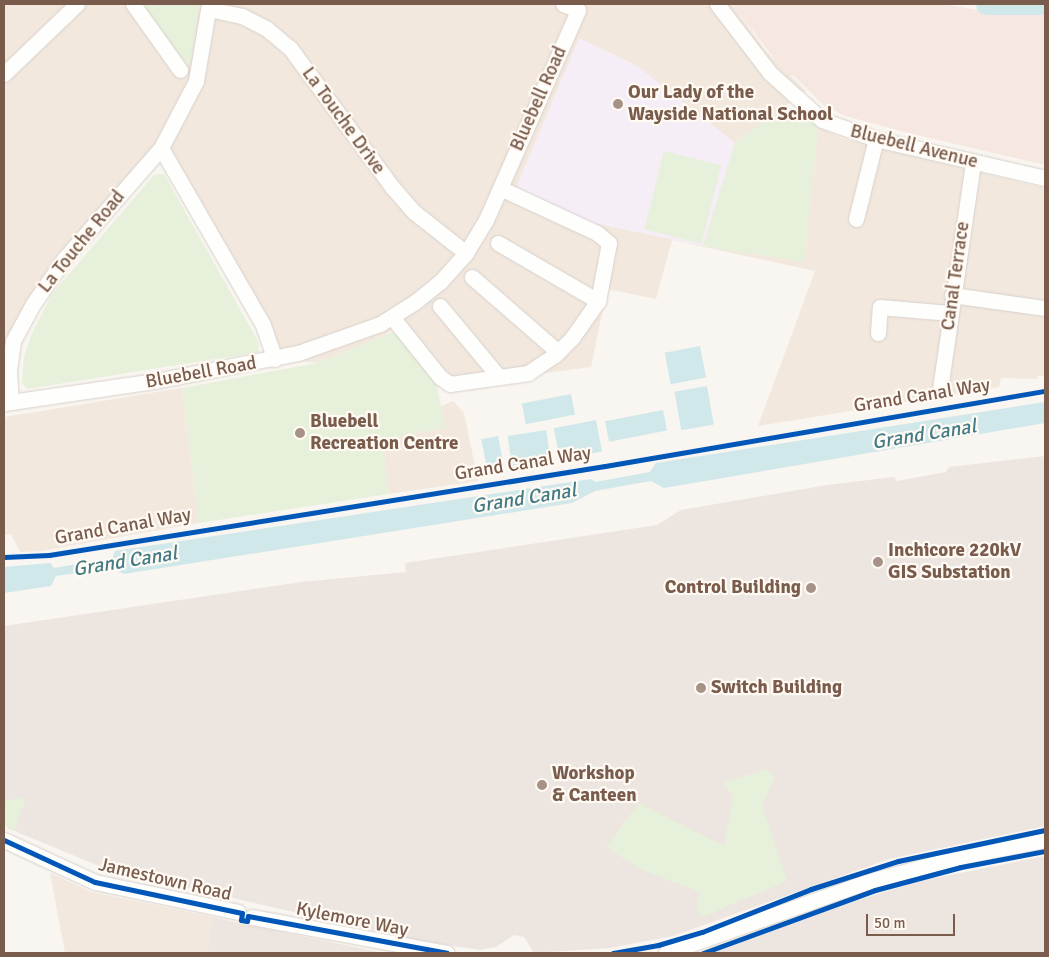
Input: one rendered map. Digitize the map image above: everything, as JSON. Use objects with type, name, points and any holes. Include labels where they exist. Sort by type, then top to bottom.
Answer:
[{"type":"street","points":[[4,74],[77,4]]},
{"type":"street","points":[[133,4],[180,70]]},
{"type":"street","name":"Bluebell Road","points":[[8,403],[138,384],[275,359],[325,346],[392,317],[440,282],[466,253],[500,188],[579,7],[563,4]]},
{"type":"street","name":"Bluebell Avenue","points":[[717,4],[770,73],[807,110],[839,128],[876,139],[1045,178]]},
{"type":"street","name":"La Touche Road","points":[[8,403],[9,370],[13,341],[33,304],[64,260],[161,148],[196,81],[209,6]]},
{"type":"street","name":"La Touche Drive","points":[[209,6],[242,16],[268,29],[290,48],[393,188],[414,212],[466,253]]},
{"type":"street","points":[[856,219],[876,139]]},
{"type":"street","points":[[161,148],[263,325],[275,359]]},
{"type":"street","name":"Canal Terrace","points":[[940,389],[952,295],[973,162]]},
{"type":"street","points":[[392,317],[446,383],[457,384],[528,373],[558,352],[598,301],[609,250],[605,238],[500,188]]},
{"type":"street","points":[[498,243],[598,301]]},
{"type":"street","points":[[472,277],[558,352]]},
{"type":"street","points":[[952,295],[1045,308]]},
{"type":"street","points":[[440,306],[499,377]]},
{"type":"street","points":[[878,333],[880,307],[950,314]]},
{"type":"street","name":"Jamestown Road","points":[[4,840],[96,882],[245,914]]},
{"type":"street","points":[[666,953],[866,882],[959,857],[1045,840]]},
{"type":"street","name":"Kylemore Way","points":[[245,914],[447,953]]},
{"type":"shaded area","points":[[4,4],[732,4],[766,51],[806,91],[735,143],[704,246],[804,261],[818,127],[845,139],[1045,188],[1045,376],[1037,376],[1037,379],[1001,378],[999,387],[758,426],[815,271],[672,240],[656,299],[607,289],[591,367],[449,386],[400,325],[380,338],[317,363],[273,358],[164,155],[51,281],[4,379]]},
{"type":"shaded area","points":[[732,4],[943,4],[989,12],[1045,13],[1045,165],[904,132],[845,116],[823,105],[793,75],[787,75]]},
{"type":"shaded area","name":"Our Lady of the Wayside National School","points":[[579,38],[636,65],[735,143],[703,246],[574,219],[515,190]]},
{"type":"shaded area","points":[[182,388],[199,523],[41,551],[20,552],[11,534],[4,535],[4,417]]},
{"type":"shaded area","points":[[453,401],[464,413],[478,481],[389,494],[382,439],[444,428],[441,406]]},
{"type":"shaded area","points":[[1045,456],[1045,826],[889,859],[673,936],[610,948],[534,953],[524,937],[514,935],[496,947],[480,950],[422,941],[109,870],[7,828],[4,821],[4,626],[301,582],[406,572],[405,563],[657,525],[681,510],[827,485],[894,477],[897,481],[946,472],[949,467]]},
{"type":"shaded area","points":[[1045,856],[1045,953],[713,953],[850,902],[925,880]]},
{"type":"shaded area","points":[[50,873],[91,892],[213,917],[207,953],[65,953]]},
{"type":"shaded area","points":[[213,917],[243,924],[383,953],[207,953]]},
{"type":"green space","points":[[139,4],[200,4],[189,65],[184,67]]},
{"type":"green space","points":[[787,105],[818,127],[804,262],[703,246],[735,143]]},
{"type":"green space","points":[[664,151],[721,165],[702,244],[644,230]]},
{"type":"green space","points":[[164,174],[258,341],[259,352],[27,389],[22,383],[24,357],[31,335],[52,294],[154,175]]},
{"type":"green space","name":"Bluebell Recreation Centre","points":[[393,332],[399,335],[436,380],[445,428],[382,439],[389,494],[199,523],[182,388],[317,363]]},
{"type":"green space","points":[[766,769],[775,777],[762,805],[787,881],[702,917],[696,908],[700,892],[640,869],[606,847],[639,803],[724,846],[733,796],[723,783]]},
{"type":"green space","points":[[21,797],[26,802],[20,811],[15,831],[7,828],[4,821],[4,807],[6,801]]},
{"type":"water","points":[[700,346],[706,377],[671,384],[665,353]]},
{"type":"water","points":[[707,386],[714,424],[681,430],[675,392]]},
{"type":"water","points":[[571,394],[575,415],[526,424],[522,404]]},
{"type":"water","name":"Grand Canal","points":[[1045,402],[1045,423],[664,488],[651,481],[595,491],[572,503],[124,574],[112,568],[56,576],[51,586],[4,593],[4,567],[50,563],[54,568],[112,558],[115,551],[591,479],[595,482],[650,472],[656,463]]},
{"type":"water","points":[[663,410],[667,431],[609,442],[605,421]]},
{"type":"water","points":[[596,420],[602,451],[560,460],[554,428]]},
{"type":"water","points":[[546,430],[551,460],[512,466],[507,436]]},
{"type":"water","points":[[498,436],[504,466],[487,470],[481,439]]},
{"type":"waterway","points":[[986,4],[1045,4]]},
{"type":"cycle path","name":"Grand Canal Way","points":[[4,557],[49,555],[605,466],[1045,391]]},
{"type":"cycle path","points":[[613,953],[658,945],[702,932],[811,889],[898,861],[1045,830]]},
{"type":"cycle path","points":[[4,840],[95,882],[242,913],[241,920],[247,921],[248,916],[447,953]]},
{"type":"cycle path","points":[[703,953],[875,890],[961,867],[1045,851]]},
{"type":"place","name":"Our Lady of the Wayside National School","points":[[618,104]]},
{"type":"place","name":"Bluebell Recreation Centre","points":[[300,433]]},
{"type":"place","name":"Inchicore 220kV GIS Substation","points":[[878,562]]},
{"type":"place","name":"Control Building","points":[[811,588]]},
{"type":"place","name":"Switch Building","points":[[701,688]]},
{"type":"place","name":"Workshop & Canteen","points":[[542,785]]}]
